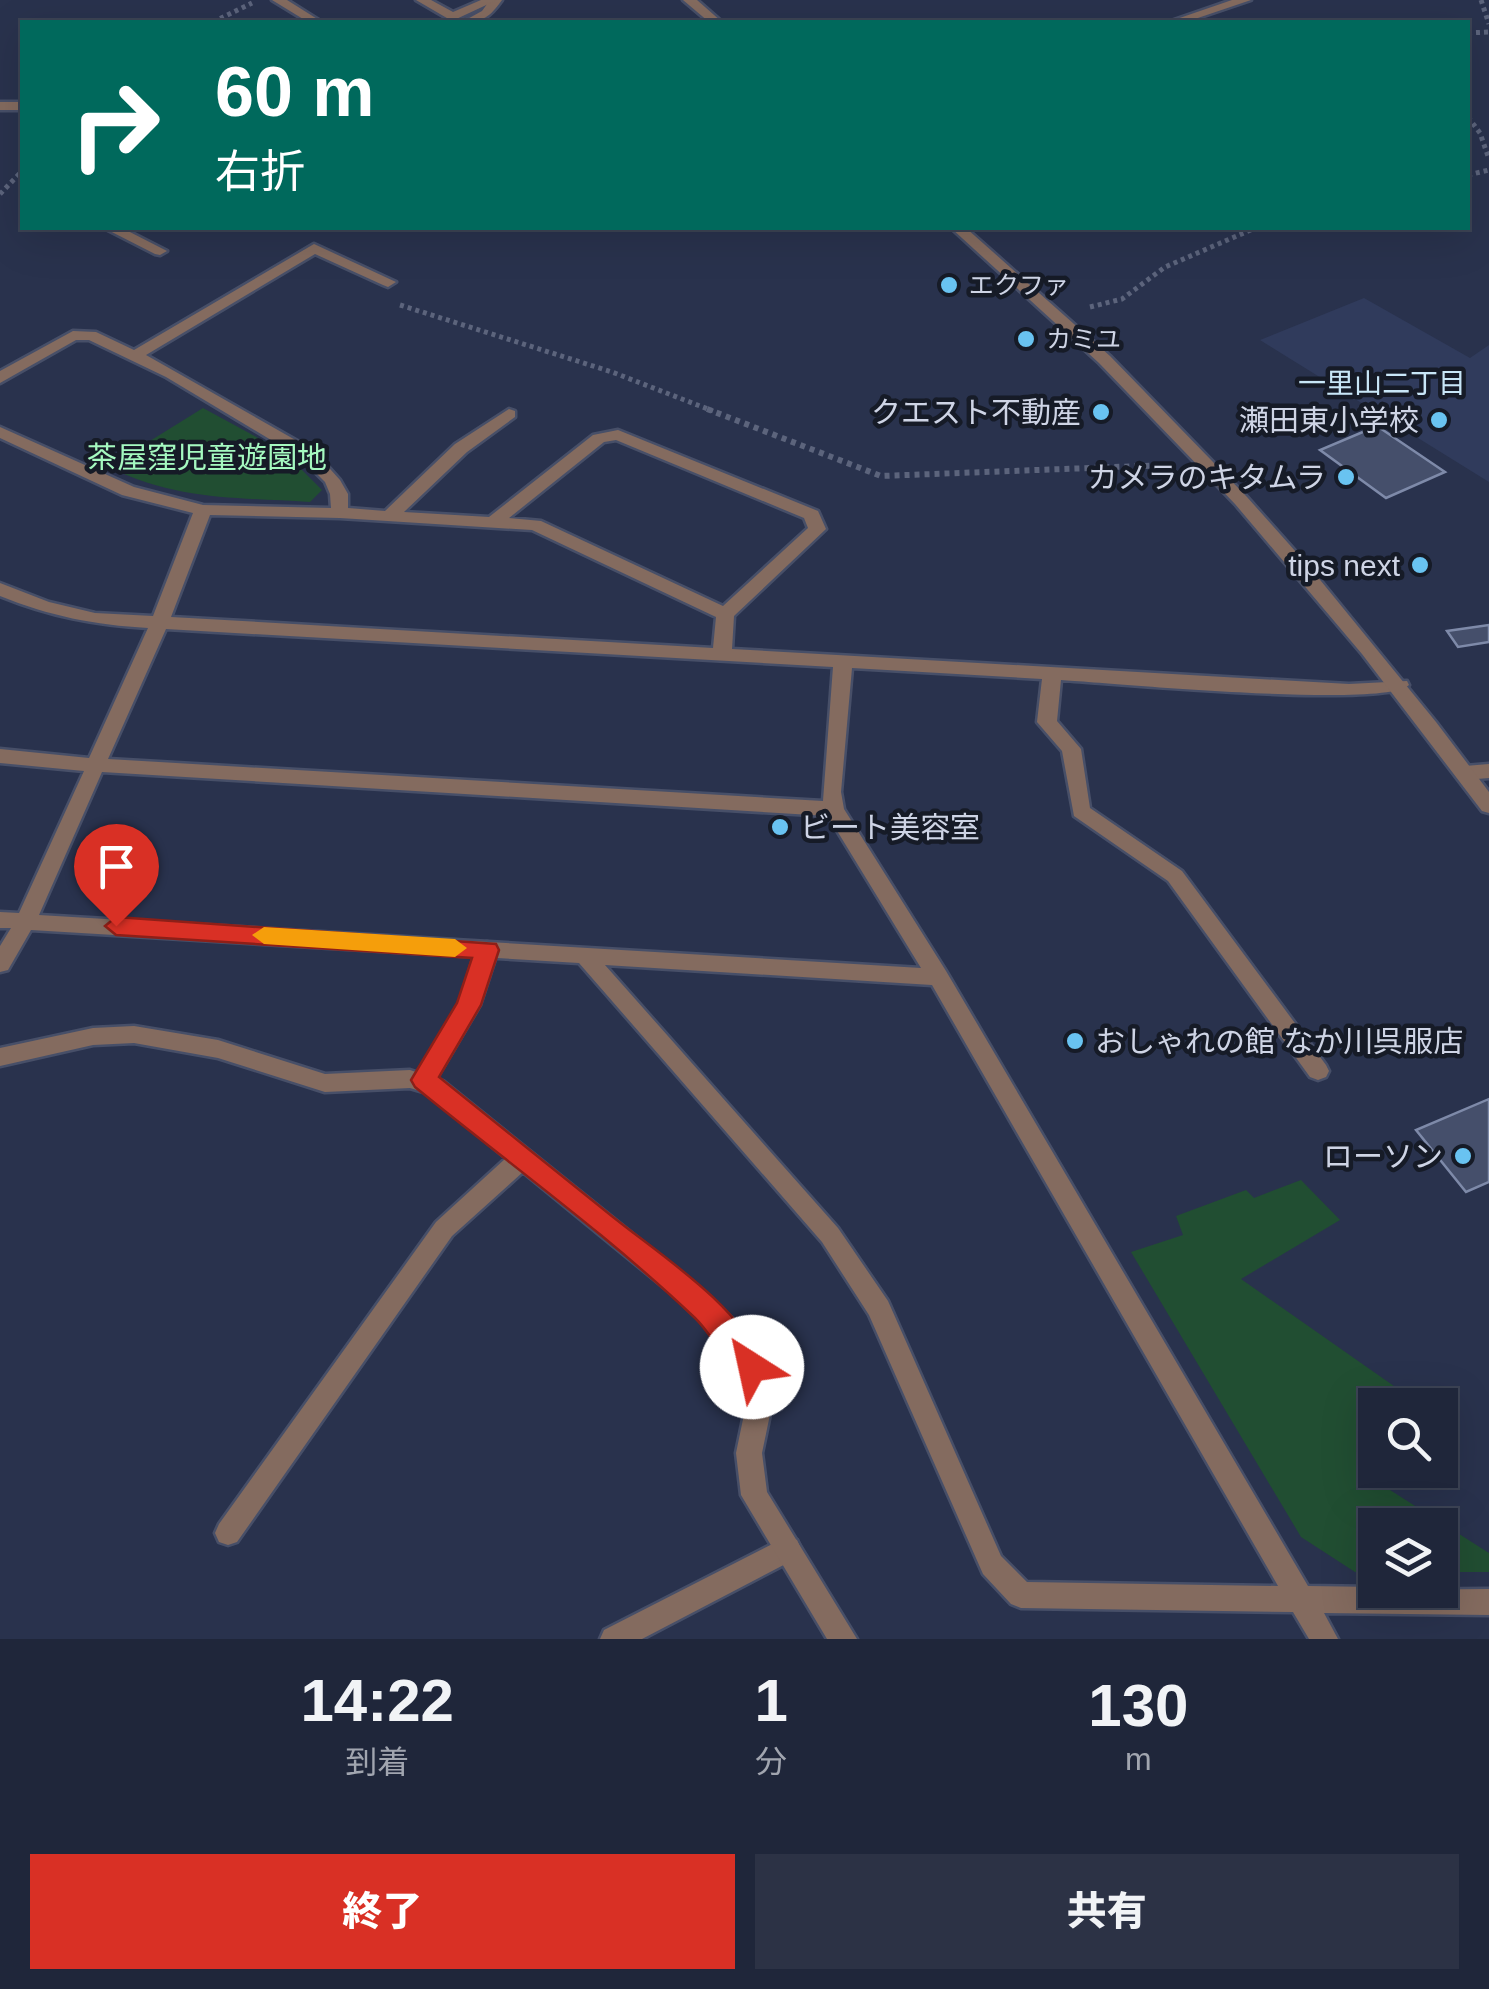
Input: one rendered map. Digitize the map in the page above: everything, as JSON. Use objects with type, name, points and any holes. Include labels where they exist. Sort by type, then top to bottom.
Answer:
[{"type":"street","points":[[278,0],[313,20]]},
{"type":"street","points":[[422,0],[447,20],[491,9]]},
{"type":"street","points":[[690,0],[714,20]]},
{"type":"street","points":[[1180,20],[1245,0]]},
{"type":"street","points":[[115,230],[160,250]]},
{"type":"street","points":[[960,230],[1059,315],[1259,516],[1400,685],[1489,806]]},
{"type":"street","points":[[134,356],[314,248],[388,282]]},
{"type":"street","points":[[0,378],[73,336],[90,335],[307,454],[332,480],[339,494],[340,513]]},
{"type":"street","points":[[389,516],[461,448],[509,414]]},
{"type":"street","points":[[0,432],[128,492],[203,510],[340,513],[535,525],[725,614]]},
{"type":"street","points":[[494,522],[599,438],[618,435],[812,515],[816,529],[725,614],[722,655]]},
{"type":"street","points":[[0,964],[26,921],[96,765],[159,624],[203,510]]},
{"type":"street","points":[[0,589],[44,607],[95,619],[159,624],[1349,690],[1400,685]]},
{"type":"street","points":[[843,662],[830,792],[834,809],[938,977],[1324,1639]]},
{"type":"street","points":[[1052,673],[1047,722],[1070,749],[1081,810],[1175,876],[1318,1071]]},
{"type":"street","points":[[0,756],[834,809]]},
{"type":"street","points":[[1465,773],[1489,771]]},
{"type":"street","points":[[0,920],[938,977]]},
{"type":"street","points":[[424,1080],[469,1005],[487,950]]},
{"type":"street","points":[[585,956],[830,1235],[879,1309],[992,1565],[1021,1595],[1489,1602]]},
{"type":"street","points":[[0,1057],[75,1038],[110,1035],[199,1043],[343,1086],[424,1080],[682,1287],[724,1327],[752,1367],[760,1400],[749,1452],[754,1495],[843,1639]]},
{"type":"street","points":[[228,1533],[444,1229],[521,1158]]},
{"type":"street","points":[[614,1639],[788,1549]]},
{"type":"path","points":[[217,20],[258,0]]},
{"type":"path","points":[[1480,0],[1489,24]]},
{"type":"path","points":[[1470,120],[1480,132],[1489,159]]},
{"type":"path","points":[[0,194],[20,173]]},
{"type":"path","points":[[1059,315],[1122,299],[1165,267],[1250,230]]},
{"type":"path","points":[[389,301],[612,372],[881,476],[1168,465],[1203,457]]},
{"type":"shaded area","name":"瀬田東小学校","points":[[1364,298],[1470,358],[1489,345],[1489,482],[1260,340]]},
{"type":"green space","name":"茶屋窪児童遊園地","points":[[203,408],[284,452],[322,490],[310,502],[231,498],[159,486],[108,467]]},
{"type":"green space","points":[[1301,1180],[1340,1220],[1241,1279],[1397,1388],[1358,1388],[1358,1488],[1391,1488],[1418,1508],[1358,1508],[1358,1572],[1301,1537],[1131,1252],[1183,1235],[1176,1216],[1246,1190],[1254,1198]]},
{"type":"green space","points":[[1458,1533],[1489,1553],[1489,1572],[1458,1572]]},
{"type":"building","points":[[1377,426],[1445,472],[1386,498],[1320,450]]},
{"type":"building","points":[[1489,625],[1489,642],[1458,647],[1447,631]]},
{"type":"building","name":"ローソン","points":[[1489,1099],[1489,1182],[1466,1192],[1416,1130]]},
{"type":"slow traffic","points":[[264,935],[455,948]]},
{"type":"place","name":"エクファ","points":[[949,285]]},
{"type":"place","name":"カミユ","points":[[1026,339]]},
{"type":"place","name":"クエスト不動産","points":[[1101,412]]},
{"type":"place","name":"瀬田東小学校","points":[[1439,420]]},
{"type":"place","name":"カメラのキタムラ","points":[[1346,477]]},
{"type":"place","name":"tips next","points":[[1420,565]]},
{"type":"place","name":"ビート美容室","points":[[780,827]]},
{"type":"place","name":"おしゃれの館 なか川呉服店","points":[[1075,1041]]},
{"type":"place","name":"ローソン","points":[[1463,1156]]},
{"type":"district","name":"一里山二丁目","points":[[1382,383]]},
{"type":"route","points":[[116,926],[487,950],[469,1005],[424,1080],[682,1287],[724,1327],[752,1367]]}]
